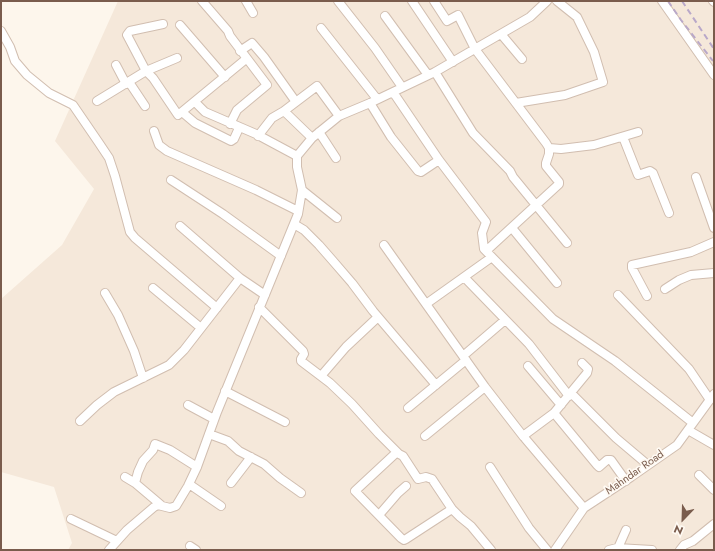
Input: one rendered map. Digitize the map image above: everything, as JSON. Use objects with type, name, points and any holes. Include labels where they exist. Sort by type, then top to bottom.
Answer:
[{"type":"street","points":[[202,1],[228,31],[240,51],[267,85],[237,110],[230,124]]},
{"type":"street","points":[[246,1],[253,13]]},
{"type":"street","points":[[338,1],[375,48],[402,86]]},
{"type":"street","points":[[412,1],[453,62]]},
{"type":"street","points":[[426,304],[464,277],[489,254],[512,228],[559,184],[546,166],[549,148],[475,49],[458,15],[447,21],[434,1]]},
{"type":"street","points":[[125,478],[135,484],[161,505],[170,508],[176,506],[189,484],[197,467],[225,391],[294,224],[302,190],[297,167],[297,156],[312,138],[339,116],[393,92],[402,86],[432,74],[530,17],[547,1]]},
{"type":"street","points":[[516,103],[565,95],[603,82],[594,52],[577,17],[557,1]]},
{"type":"street","points":[[662,1],[714,75]]},
{"type":"street","points":[[385,16],[432,74],[473,134],[510,171],[535,206],[566,243]]},
{"type":"street","points":[[163,24],[130,31],[127,34],[146,71],[153,78],[178,115],[246,59]]},
{"type":"street","points":[[180,25],[225,77]]},
{"type":"street","points":[[321,28],[374,101],[392,137],[418,171],[421,172],[439,160]]},
{"type":"street","points":[[1,31],[10,47],[15,61],[27,75],[49,92],[73,105],[109,158],[130,232],[135,238],[217,308]]},
{"type":"street","points":[[500,34],[522,59]]},
{"type":"street","points":[[240,51],[252,43],[264,57],[296,102]]},
{"type":"street","points":[[97,101],[146,71],[177,58]]},
{"type":"street","points":[[116,65],[144,106]]},
{"type":"street","points":[[258,136],[272,118],[284,111],[317,86],[339,116]]},
{"type":"street","points":[[393,92],[439,160],[486,222],[482,234],[484,249],[553,319],[615,361],[690,427],[714,445]]},
{"type":"street","points":[[195,102],[204,112],[258,136],[297,156]]},
{"type":"street","points":[[284,111],[312,138]]},
{"type":"street","points":[[182,112],[195,123],[231,141],[234,139],[239,128]]},
{"type":"street","points":[[154,131],[159,145],[167,151],[298,211]]},
{"type":"street","points":[[319,132],[336,158]]},
{"type":"street","points":[[549,148],[561,149],[594,145],[638,132]]},
{"type":"street","points":[[623,137],[638,175],[650,171],[653,172],[669,213]]},
{"type":"street","points":[[696,177],[714,228]]},
{"type":"street","points":[[171,180],[224,214],[281,256]]},
{"type":"street","points":[[302,190],[337,218]]},
{"type":"street","points":[[294,224],[304,230],[324,250],[352,282],[378,317],[436,385]]},
{"type":"street","points":[[180,226],[240,278],[265,294]]},
{"type":"street","points":[[512,228],[557,283]]},
{"type":"street","points":[[647,296],[632,268],[632,265],[691,252],[714,242]]},
{"type":"street","points":[[384,245],[485,387],[523,436],[584,508]]},
{"type":"street","points":[[665,289],[679,280],[691,275],[714,273]]},
{"type":"street","points":[[464,277],[529,344],[570,394],[616,438],[648,465]]},
{"type":"street","points":[[80,421],[114,392],[170,365],[184,350],[240,278]]},
{"type":"street","points":[[153,288],[201,328]]},
{"type":"street","points":[[105,293],[115,307],[125,329],[143,378]]},
{"type":"street","points":[[618,295],[689,369],[712,397]]},
{"type":"street","points":[[259,307],[304,351],[301,361],[321,376],[352,404],[397,452],[403,456],[418,479],[426,477],[432,479],[452,508],[471,526],[491,550]]},
{"type":"street","points":[[321,376],[346,347],[378,317]]},
{"type":"street","points":[[408,408],[436,385],[505,320]]},
{"type":"street","points":[[523,436],[554,413],[588,373],[588,369],[582,363]]},
{"type":"street","points":[[528,366],[561,405]]},
{"type":"street","points":[[425,436],[485,387]]},
{"type":"street","points":[[225,391],[286,422]]},
{"type":"street","name":"Mahndar Road","points":[[555,550],[584,508],[626,481],[676,445],[712,397]]},
{"type":"street","points":[[188,405],[214,419]]},
{"type":"street","points":[[554,413],[597,465],[599,466],[607,460],[611,460],[626,481]]},
{"type":"street","points":[[209,434],[228,441],[239,451],[264,464],[301,494]]},
{"type":"street","points":[[135,484],[143,461],[153,450],[155,444],[170,450],[197,467]]},
{"type":"street","points":[[397,452],[356,491],[401,538],[404,540],[452,508]]},
{"type":"street","points":[[231,483],[250,457]]},
{"type":"street","points":[[490,467],[529,528],[547,550]]},
{"type":"street","points":[[700,475],[714,490]]},
{"type":"street","points":[[189,484],[221,506]]},
{"type":"street","points":[[379,515],[406,486]]},
{"type":"street","points":[[109,550],[127,530],[154,507],[161,505]]},
{"type":"street","points":[[71,519],[117,542]]},
{"type":"street","points":[[680,550],[684,545],[693,541],[714,524]]},
{"type":"street","points":[[621,549],[626,530]]},
{"type":"street","points":[[609,550],[652,550]]},
{"type":"shaded area","points":[[118,1],[714,1],[714,550],[68,550],[72,543],[54,487],[1,472],[1,299],[62,245],[94,189],[55,141]]},
{"type":"railway","points":[[668,1],[713,61]]},
{"type":"railway","points":[[682,1],[714,49]]}]
